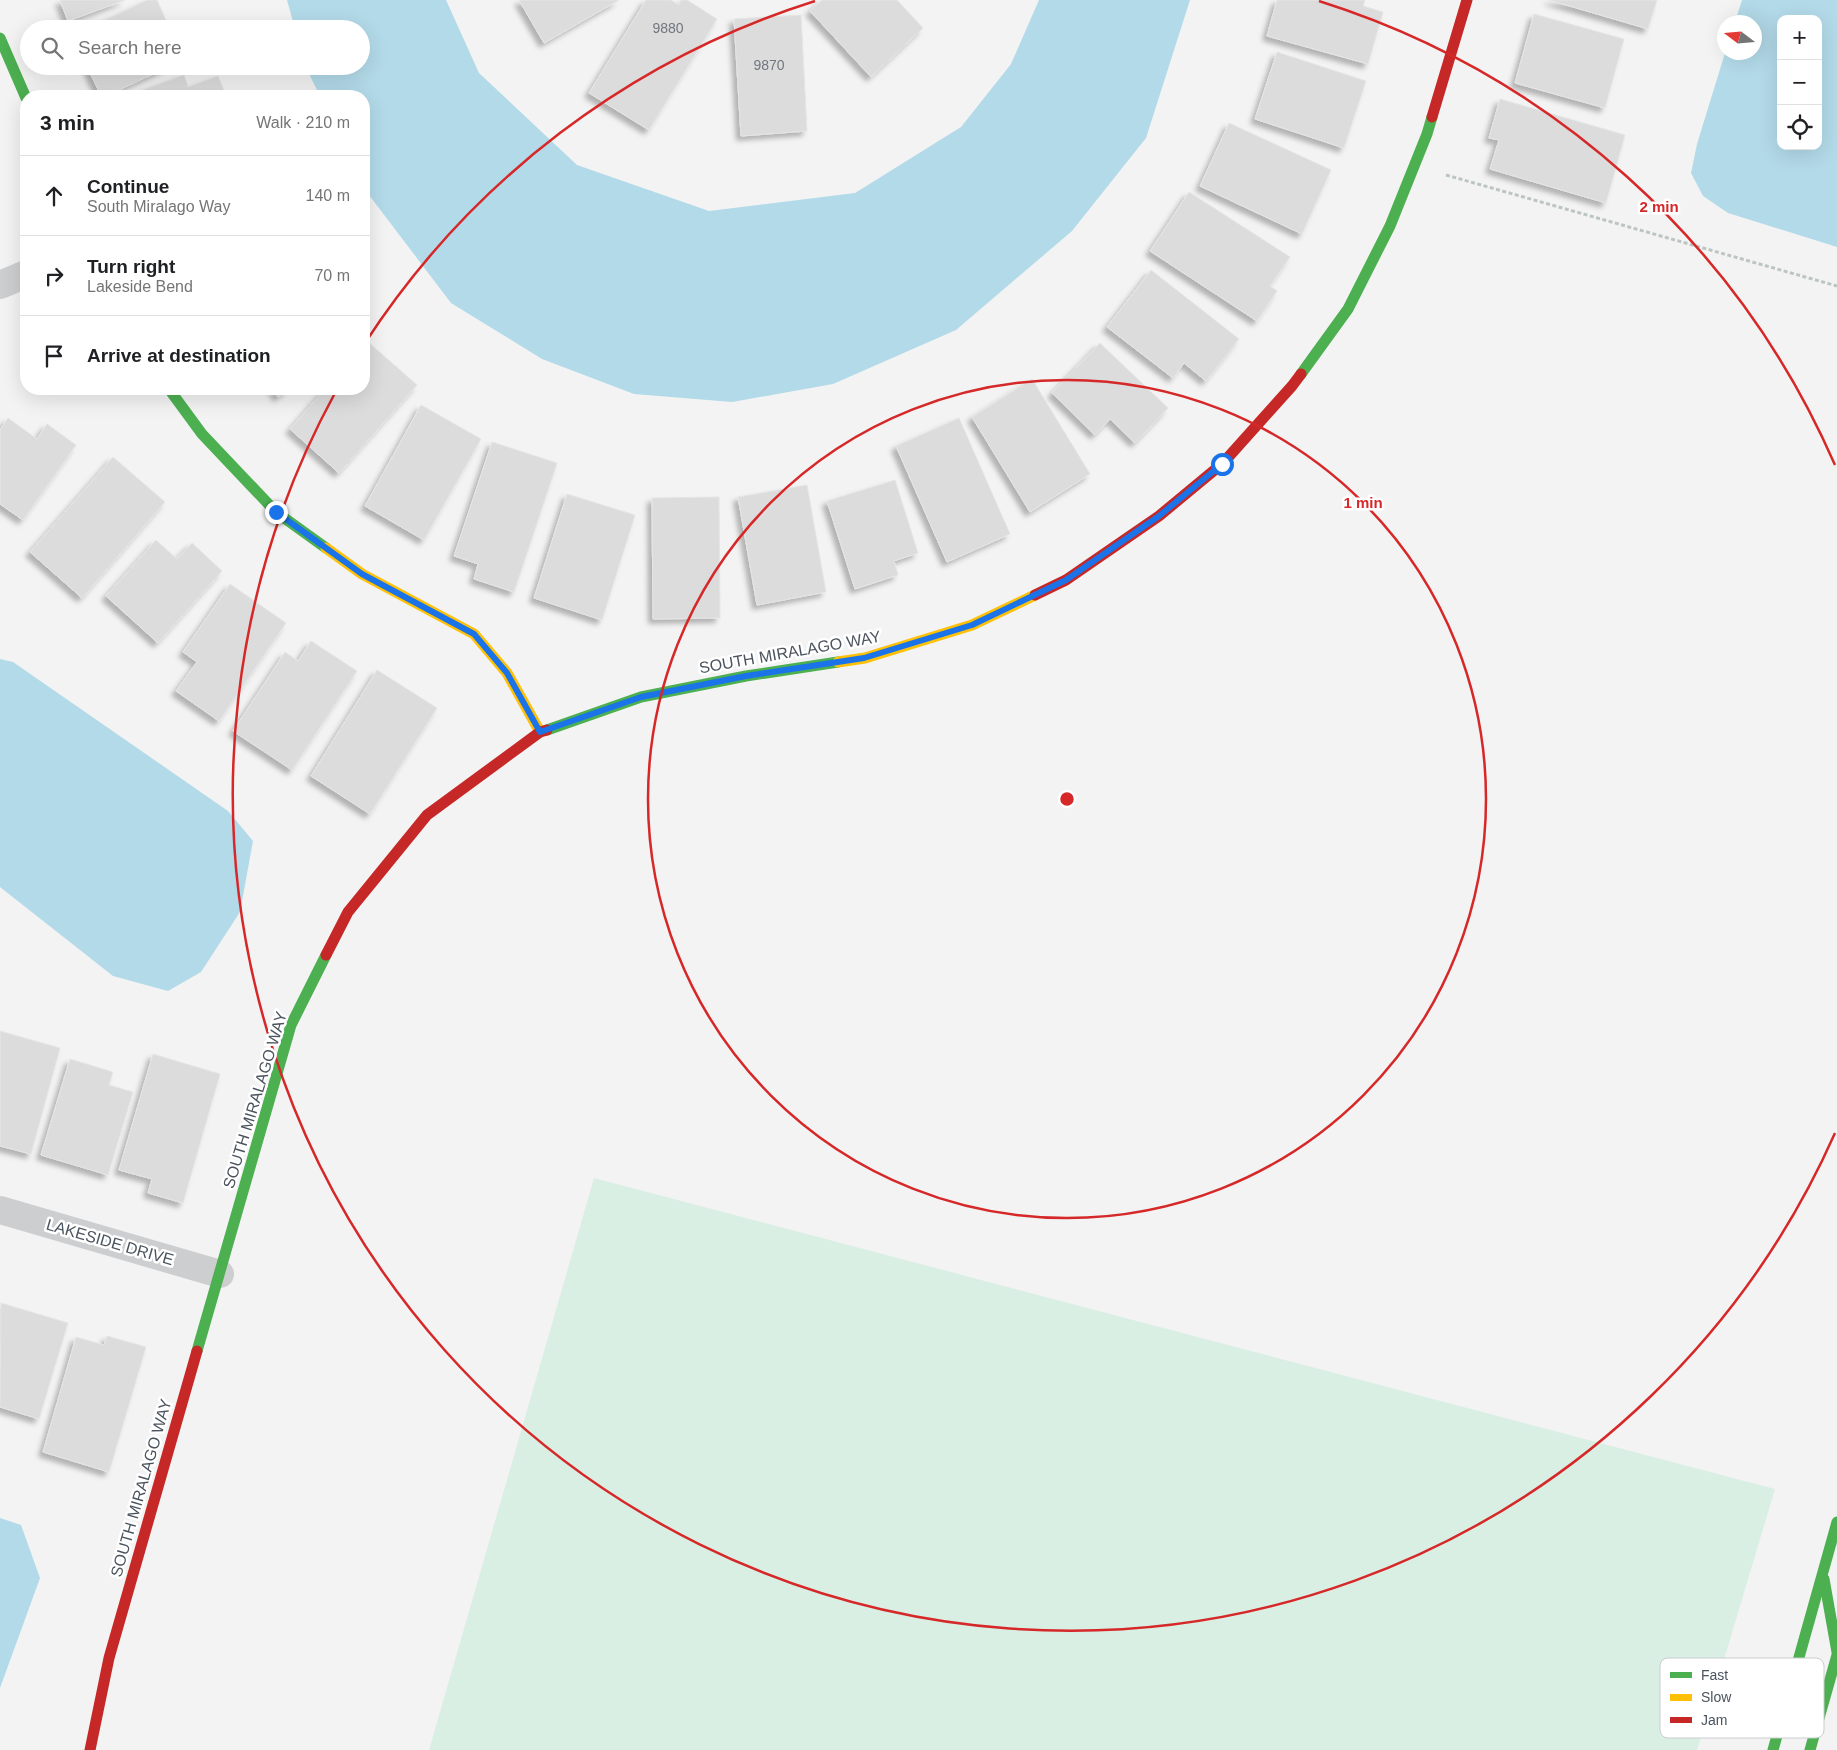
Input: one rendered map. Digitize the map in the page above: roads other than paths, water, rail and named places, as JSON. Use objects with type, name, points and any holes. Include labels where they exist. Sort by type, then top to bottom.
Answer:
[{"type":"street","name":"SOUTH MIRALAGO WAY","points":[[90,1750],[109,1658],[291,1025],[348,912],[427,815],[540,732],[641,697],[746,676],[864,658],[972,625],[1066,580],[1159,516],[1222,464],[1292,386],[1348,309],[1390,226],[1427,134],[1467,0]]},
{"type":"street","points":[[0,38],[23,90]]},
{"type":"street","points":[[0,285],[20,277]]},
{"type":"street","points":[[173,395],[202,434],[276,512],[362,574],[474,634],[507,673],[540,732]]},
{"type":"street","name":"LAKESIDE DRIVE","points":[[0,1210],[220,1274]]},
{"type":"street","points":[[1798,1658],[1837,1522]]},
{"type":"street","points":[[1822,1573],[1837,1654],[1824,1700]]},
{"type":"water","points":[[287,0],[446,0],[479,73],[577,165],[709,211],[855,193],[961,127],[1011,64],[1039,0],[1190,0],[1146,138],[1072,231],[956,330],[833,384],[732,402],[634,394],[542,359],[451,303],[370,196],[370,90],[317,90],[310,75],[370,75],[370,20],[293,20]]},
{"type":"water","points":[[1742,0],[1837,0],[1837,247],[1728,213],[1703,196],[1691,173],[1697,144],[1723,60],[1762,60],[1762,15],[1737,15]]},
{"type":"water","points":[[0,659],[13,662],[228,811],[253,841],[240,912],[201,972],[168,991],[113,976],[0,887]]},
{"type":"water","points":[[0,1518],[21,1525],[40,1578],[0,1688]]}]
